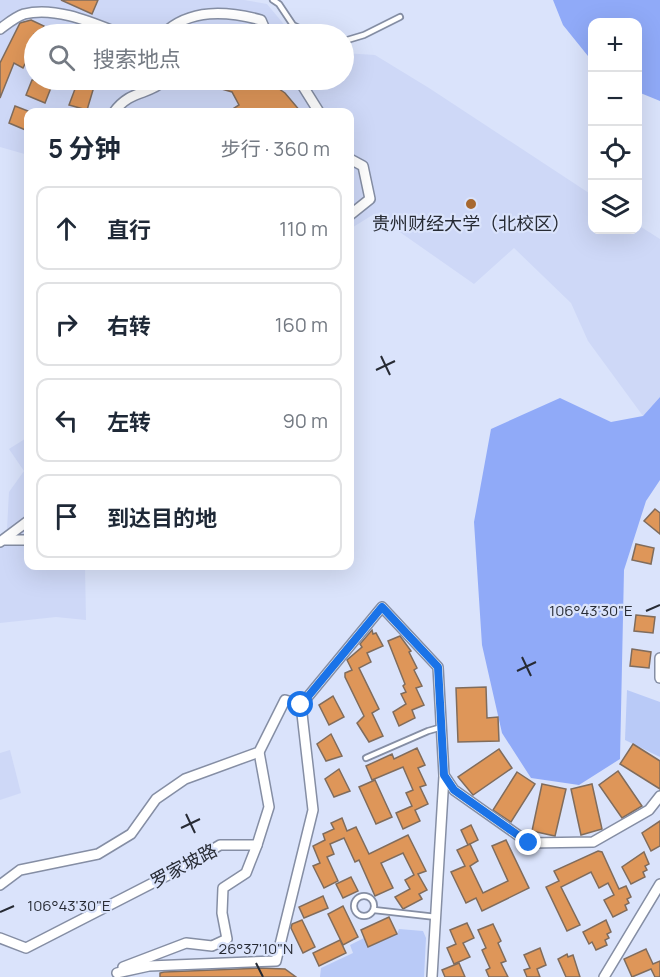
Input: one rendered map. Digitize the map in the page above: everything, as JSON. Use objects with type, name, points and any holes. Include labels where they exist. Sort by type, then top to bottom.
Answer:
[{"type":"street","points":[[0,29],[23,14],[38,12],[82,19],[95,24]]},
{"type":"street","points":[[179,24],[194,15],[227,12],[261,20],[263,24]]},
{"type":"street","points":[[117,108],[124,99],[146,90]]},
{"type":"street","points":[[305,90],[316,108]]},
{"type":"street","points":[[354,161],[363,166],[370,199],[354,212]]},
{"type":"street","points":[[4,540],[24,523]]},
{"type":"street","points":[[4,540],[24,540]]},
{"type":"street","points":[[114,975],[149,966],[276,961],[314,810],[301,705],[382,607],[438,667],[444,775],[432,977]]},
{"type":"street","points":[[660,658],[660,678]]},
{"type":"street","points":[[257,845],[269,807],[259,752],[285,700],[301,705]]},
{"type":"street","points":[[0,885],[20,870],[98,854],[131,834],[156,799],[185,778],[259,752]]},
{"type":"street","points":[[444,775],[454,790],[529,843],[593,842],[649,810],[660,796]]},
{"type":"street","name":"罗家坡路","points":[[0,938],[26,948],[180,869],[220,845],[257,845],[246,873],[223,888],[222,913],[227,939],[212,946],[186,943],[123,967],[114,975]]},
{"type":"street","points":[[604,977],[660,884]]},
{"type":"lane","points":[[273,0],[279,4],[292,24]]},
{"type":"lane","points":[[354,38],[400,17]]},
{"type":"lane","points":[[366,758],[442,727]]},
{"type":"lane","points":[[361,896],[367,896],[373,900],[374,910],[370,915],[359,916],[354,910],[354,903],[361,896]]},
{"type":"lane","points":[[374,910],[436,917]]},
{"type":"shaded area","name":"贵州财经大学（北校区）","points":[[0,0],[244,0],[267,4],[284,24],[24,24],[24,90],[354,90],[354,54],[375,55],[588,192],[588,234],[642,234],[642,228],[660,239],[660,397],[643,416],[588,341],[571,303],[514,248],[474,284],[374,214],[354,226],[354,108],[24,108],[24,154],[0,147]]},
{"type":"shaded area","points":[[553,0],[660,0],[660,101],[642,94],[642,18],[588,18],[588,56],[563,25]]},
{"type":"shaded area","points":[[660,397],[660,480],[646,501],[624,570],[620,759],[579,785],[531,778],[502,733],[482,645],[474,522],[491,429],[560,398],[611,422],[643,416]]},
{"type":"shaded area","points":[[24,440],[24,471],[9,449]]},
{"type":"shaded area","points":[[24,471],[24,570],[85,570],[86,620],[56,617],[0,623],[0,535],[7,529],[9,492]]},
{"type":"shaded area","points":[[627,690],[660,702],[660,757],[625,740]]},
{"type":"shaded area","points":[[10,750],[21,793],[0,800],[0,753]]},
{"type":"shaded area","points":[[399,929],[423,931],[426,938],[424,977],[320,977],[321,968],[353,953],[350,945],[364,938],[369,947],[397,934]]},
{"type":"building","points":[[61,0],[98,0],[92,14]]},
{"type":"building","points":[[31,20],[40,24],[24,24],[24,66],[23,68],[14,63],[0,98],[0,63],[20,23]]},
{"type":"building","points":[[28,90],[50,90],[45,103],[26,95]]},
{"type":"building","points":[[75,90],[93,90],[88,108],[69,105]]},
{"type":"building","points":[[225,90],[281,90],[298,108],[234,108],[239,105],[232,92]]},
{"type":"building","points":[[15,106],[24,109],[24,129],[9,123]]},
{"type":"building","points":[[655,509],[660,513],[660,534],[644,521]]},
{"type":"building","points":[[636,544],[654,548],[651,564],[632,560]]},
{"type":"building","points":[[636,615],[655,617],[653,633],[634,631]]},
{"type":"building","points":[[372,630],[383,646],[367,653],[371,662],[359,668],[379,709],[372,713],[383,736],[369,742],[357,723],[364,716],[345,673],[352,670],[347,660],[362,647],[360,644]]},
{"type":"building","points":[[400,636],[411,651],[409,652],[417,668],[414,670],[422,686],[416,688],[424,705],[412,710],[415,718],[399,726],[393,712],[406,704],[401,694],[406,692],[403,686],[405,684],[388,641]]},
{"type":"building","points":[[632,649],[651,652],[649,668],[630,666]]},
{"type":"building","points":[[486,687],[487,718],[498,717],[499,741],[458,742],[456,688]]},
{"type":"building","points":[[333,696],[344,717],[329,725],[319,705]]},
{"type":"building","points":[[331,734],[342,756],[326,761],[317,744]]},
{"type":"building","points":[[633,744],[660,761],[660,789],[620,764]]},
{"type":"building","points":[[417,748],[425,765],[418,768],[426,785],[420,787],[428,804],[415,810],[420,821],[403,829],[396,813],[412,806],[406,793],[413,790],[403,767],[372,780],[366,766],[392,754],[394,759]]},
{"type":"building","points":[[499,749],[512,768],[473,795],[458,777]]},
{"type":"building","points":[[339,769],[350,791],[334,797],[325,779]]},
{"type":"building","points":[[618,771],[642,806],[622,818],[599,785]]},
{"type":"building","points":[[517,772],[535,784],[511,822],[493,810]]},
{"type":"building","points":[[375,780],[392,817],[376,824],[359,787]]},
{"type":"building","points":[[542,784],[566,789],[555,836],[532,831]]},
{"type":"building","points":[[592,784],[602,829],[581,835],[571,789]]},
{"type":"building","points":[[342,818],[347,831],[356,827],[369,854],[408,835],[426,871],[418,874],[427,890],[419,894],[422,899],[403,909],[395,897],[410,889],[405,880],[414,875],[403,853],[381,863],[393,888],[375,896],[359,860],[355,862],[344,838],[330,844],[334,854],[327,857],[338,881],[324,888],[313,866],[320,863],[313,846],[325,840],[323,834],[334,829],[331,823]]},
{"type":"building","points":[[660,821],[660,846],[651,851],[642,833]]},
{"type":"building","points":[[471,825],[478,840],[468,845],[461,830]]},
{"type":"building","points":[[506,840],[529,888],[482,911],[476,898],[466,903],[451,872],[465,866],[457,850],[470,844],[478,861],[470,866],[483,893],[508,881],[492,846]]},
{"type":"building","points":[[598,851],[602,852],[619,889],[626,886],[631,897],[627,899],[629,903],[625,905],[627,910],[613,917],[604,900],[614,895],[608,883],[599,888],[591,872],[561,887],[580,925],[567,931],[546,887],[559,881],[554,871]]},
{"type":"building","points":[[644,852],[649,864],[645,866],[647,870],[643,872],[645,877],[631,884],[622,867]]},
{"type":"building","points":[[351,877],[358,891],[343,898],[336,884]]},
{"type":"building","points":[[323,896],[328,908],[304,918],[299,907]]},
{"type":"building","points":[[343,906],[358,937],[343,945],[328,914]]},
{"type":"building","points":[[389,917],[397,934],[368,947],[361,930]]},
{"type":"building","points":[[302,920],[315,947],[303,953],[291,928],[292,924]]},
{"type":"building","points":[[606,920],[611,932],[607,934],[609,938],[605,940],[607,945],[596,950],[592,942],[589,944],[583,932]]},
{"type":"building","points":[[467,923],[474,938],[463,943],[470,957],[454,964],[447,948],[456,944],[450,930]]},
{"type":"building","points":[[493,924],[501,941],[498,943],[506,961],[501,963],[508,977],[489,977],[486,970],[490,968],[482,950],[486,948],[478,930]]},
{"type":"building","points":[[340,940],[346,953],[319,966],[313,953]]},
{"type":"building","points":[[540,948],[546,965],[537,969],[540,977],[527,977],[524,970],[530,968],[524,955]]},
{"type":"building","points":[[646,949],[653,964],[660,961],[660,977],[655,977],[651,969],[632,977],[624,959]]},
{"type":"building","points":[[567,954],[568,957],[573,955],[580,977],[566,977],[558,959]]},
{"type":"building","points":[[459,963],[465,977],[445,977],[442,970]]},
{"type":"building","points":[[285,969],[296,977],[160,977],[160,973],[164,972]]},
{"type":"place","name":"贵州财经大学（北校区）","points":[[471,204]]},
{"type":"route","points":[[301,705],[382,607],[438,667],[444,775],[454,790],[529,843]]}]
